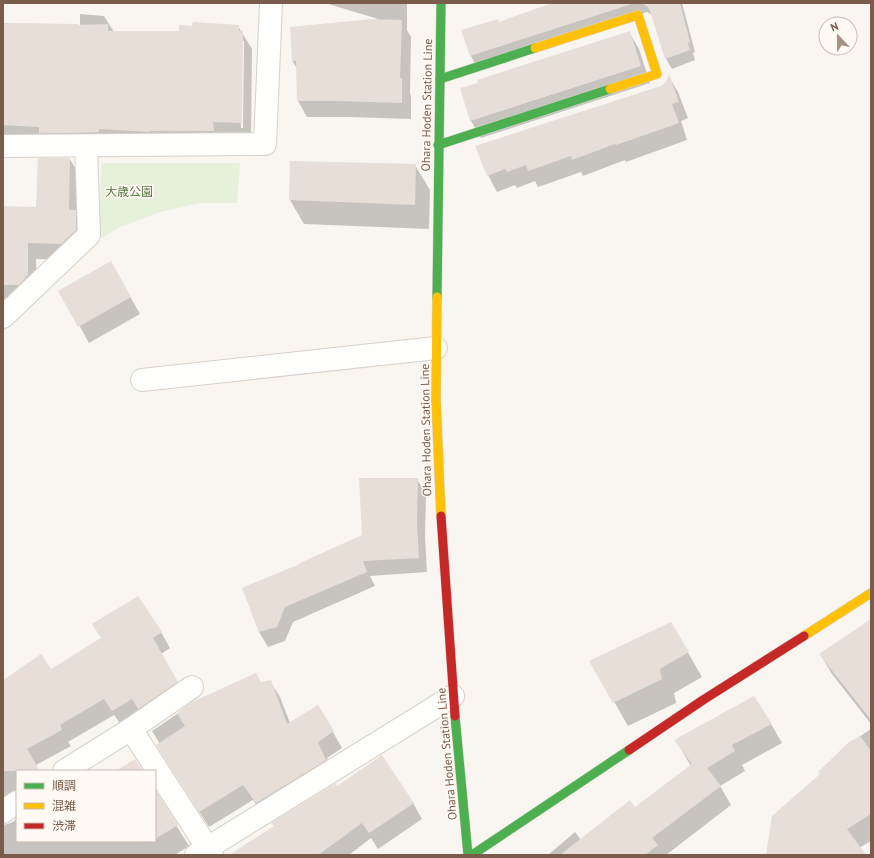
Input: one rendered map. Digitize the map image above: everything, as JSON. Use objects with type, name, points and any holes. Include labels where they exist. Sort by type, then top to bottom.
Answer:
[{"type":"street","points":[[3,146],[265,144],[271,3]]},
{"type":"street","name":"Ohara Hoden Station Line","points":[[441,3],[438,145],[436,400],[442,548],[453,696],[468,855]]},
{"type":"street","points":[[438,145],[657,74],[638,15],[440,79]]},
{"type":"street","points":[[3,317],[89,235],[86,146]]},
{"type":"street","points":[[142,380],[436,348]]},
{"type":"street","points":[[472,855],[709,696],[871,594]]},
{"type":"street","points":[[66,770],[192,687]]},
{"type":"street","points":[[156,770],[205,853],[453,696]]},
{"type":"street","points":[[131,728],[156,770]]},
{"type":"street","points":[[3,812],[16,803]]},
{"type":"green space","name":"大歳公園","points":[[102,163],[240,163],[237,203],[199,203],[160,212],[120,227],[102,238],[97,237]]},
{"type":"building","points":[[552,3],[635,3],[470,56],[461,30],[498,19],[499,22]]},
{"type":"building","points":[[641,3],[680,3],[690,42],[688,43],[690,50],[665,59],[650,11],[647,6]]},
{"type":"building","points":[[372,19],[402,20],[400,78],[402,78],[402,103],[297,101],[296,61],[292,61],[290,27]]},
{"type":"building","points":[[193,22],[239,25],[239,31],[243,31],[242,123],[213,122],[214,131],[150,132],[99,129],[99,132],[71,133],[39,133],[39,127],[3,125],[3,23],[78,25],[108,24],[108,31],[179,31],[179,25],[192,26]]},
{"type":"building","points":[[630,31],[641,66],[470,121],[460,88],[478,83],[477,80]]},
{"type":"building","points":[[669,74],[679,102],[672,104],[679,123],[572,160],[571,156],[528,171],[526,165],[507,172],[505,169],[487,176],[475,146],[661,86],[666,82]]},
{"type":"building","points":[[38,158],[70,158],[69,210],[76,210],[76,230],[61,244],[28,243],[28,275],[19,285],[3,285],[3,206],[36,207]]},
{"type":"building","points":[[290,161],[416,164],[415,205],[289,200]]},
{"type":"building","points":[[111,261],[131,297],[78,327],[58,291]]},
{"type":"building","points":[[359,478],[418,478],[417,522],[419,558],[363,561],[367,572],[285,607],[277,627],[259,632],[242,588],[300,564],[362,535]]},
{"type":"building","points":[[138,596],[162,632],[153,638],[178,682],[138,709],[132,699],[112,711],[104,699],[60,725],[62,730],[27,749],[39,770],[3,771],[3,680],[41,654],[51,669],[101,638],[92,624]]},
{"type":"building","points":[[871,619],[871,720],[819,654]]},
{"type":"building","points":[[671,622],[689,652],[660,669],[662,679],[613,703],[589,661]]},
{"type":"building","points":[[256,673],[261,682],[271,680],[287,724],[318,705],[334,731],[318,742],[326,760],[256,803],[243,785],[199,812],[156,745],[185,726],[177,713],[192,702]]},
{"type":"building","points":[[754,696],[772,724],[732,745],[735,751],[707,768],[721,786],[652,838],[658,845],[645,855],[560,855],[630,800],[635,807],[692,764],[674,740]]},
{"type":"building","points":[[860,736],[871,751],[871,814],[847,829],[866,855],[766,855],[772,816],[820,774],[818,772],[849,742]]},
{"type":"building","points":[[382,755],[414,803],[369,833],[362,823],[318,855],[229,855],[274,826],[271,823],[336,783],[337,786]]},
{"type":"building","points":[[135,759],[142,770],[118,770]]},
{"type":"building","points":[[156,791],[178,825],[156,838]]},
{"type":"traffic: fast","points":[[437,297],[441,3]]},
{"type":"traffic: fast","points":[[440,79],[535,48]]},
{"type":"traffic: fast","points":[[438,145],[610,89]]},
{"type":"traffic: fast","points":[[455,716],[468,855]]},
{"type":"traffic: fast","points":[[472,855],[629,750]]},
{"type":"traffic: slow","points":[[535,48],[638,15],[657,74],[610,89]]},
{"type":"traffic: slow","points":[[437,297],[436,400],[441,516]]},
{"type":"traffic: slow","points":[[804,636],[871,593]]},
{"type":"traffic: jam","points":[[441,516],[455,716]]},
{"type":"traffic: jam","points":[[629,750],[703,700],[804,636]]}]
